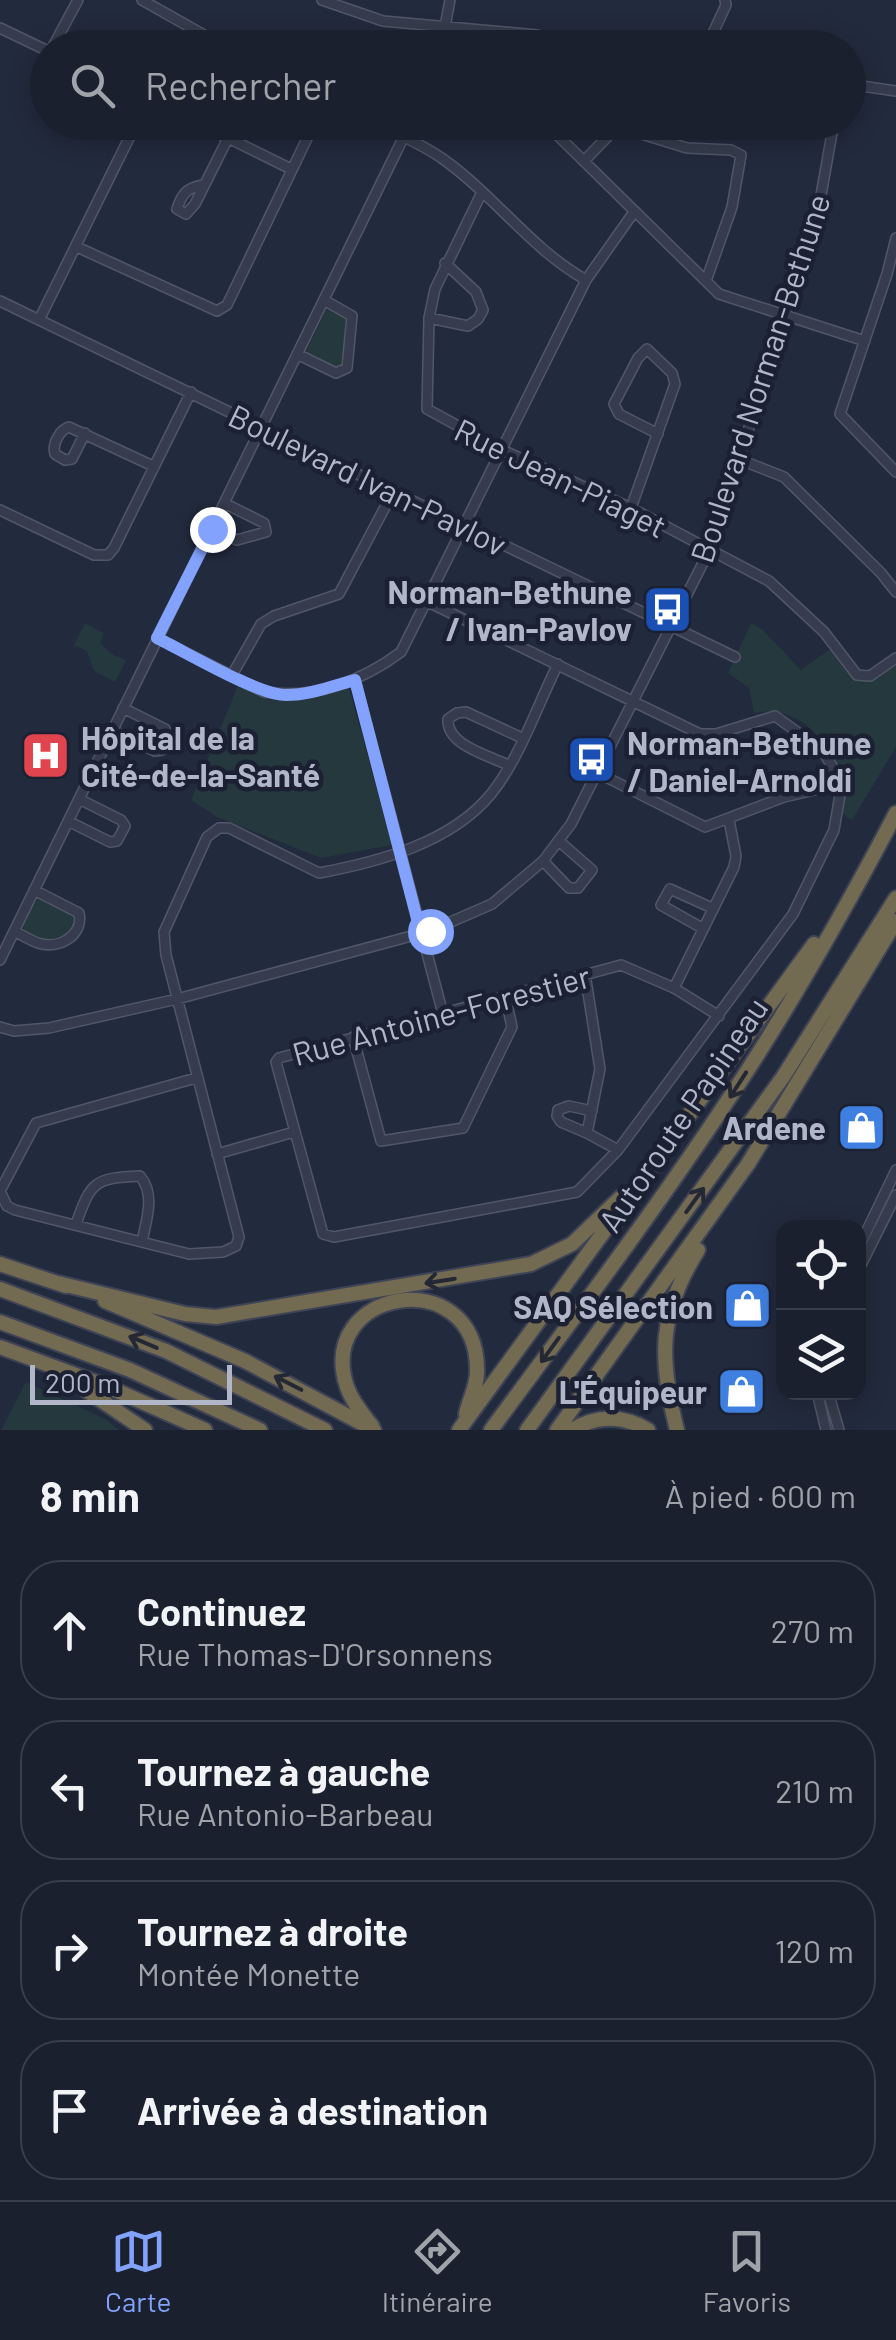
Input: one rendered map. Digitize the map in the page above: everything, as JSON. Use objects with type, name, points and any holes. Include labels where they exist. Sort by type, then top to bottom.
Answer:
[{"type":"highway","name":"Autoroute Papineau","points":[[491,1430],[648,1217],[724,1106],[806,976],[896,813]]},
{"type":"highway","points":[[461,1427],[787,984],[873,856]]},
{"type":"highway","name":"Autoroute Papineau","points":[[527,1430],[784,1077],[896,898]]},
{"type":"highway","points":[[677,1430],[664,1369],[668,1316],[682,1278],[896,921]]},
{"type":"highway","points":[[58,1283],[169,1310],[216,1316],[513,1269],[547,1258],[579,1239],[662,1153]]},
{"type":"highway","points":[[557,1430],[748,1164]]},
{"type":"highway","points":[[0,1264],[58,1283],[228,1353],[374,1430]]},
{"type":"highway","points":[[0,1289],[182,1358],[325,1430]]},
{"type":"highway","points":[[374,1430],[348,1388],[345,1352],[352,1332],[367,1314],[388,1302],[410,1298],[426,1300],[446,1310],[471,1341],[478,1369],[461,1427]]},
{"type":"highway","points":[[0,1322],[130,1370],[260,1430]]},
{"type":"highway","points":[[0,1347],[134,1398],[205,1430]]},
{"type":"highway","points":[[43,1362],[145,1430]]},
{"type":"highway","points":[[572,1430],[604,1418],[630,1421],[648,1430]]},
{"type":"street","points":[[61,30],[78,0]]},
{"type":"street","points":[[142,0],[195,30]]},
{"type":"street","points":[[322,0],[383,21],[480,30]]},
{"type":"street","points":[[444,30],[450,0]]},
{"type":"street","points":[[713,30],[725,0]]},
{"type":"street","points":[[0,28],[30,41]]},
{"type":"street","points":[[866,87],[896,91]]},
{"type":"street","points":[[39,320],[128,140]]},
{"type":"street","points":[[203,185],[227,140]]},
{"type":"street","points":[[232,140],[291,169]]},
{"type":"street","points":[[77,246],[217,311],[227,306],[306,140]]},
{"type":"street","points":[[0,960],[403,140]]},
{"type":"street","points":[[409,140],[442,158],[556,262],[586,280]]},
{"type":"street","points":[[562,140],[719,294],[865,341]]},
{"type":"street","points":[[584,161],[604,140]]},
{"type":"street","points":[[661,140],[687,148],[731,150],[741,155],[732,207],[706,282]]},
{"type":"street","name":"Boulevard Norman-Bethune","points":[[0,1027],[14,1031],[49,1028],[421,934],[462,920],[492,904],[544,861],[560,842],[598,773],[710,549],[818,212],[831,140]]},
{"type":"street","name":"Rue Jean-Piaget","points":[[482,192],[446,263],[429,318],[427,409],[502,450],[631,508],[768,580],[824,632],[857,676],[870,676],[896,658]]},
{"type":"street","points":[[157,638],[264,692],[284,695],[355,680],[402,652],[586,280],[634,212]]},
{"type":"street","points":[[896,238],[840,414],[896,472]]},
{"type":"street","points":[[429,318],[468,326],[483,310],[476,292],[446,263]]},
{"type":"street","points":[[297,354],[336,373],[347,368],[352,316],[324,300]]},
{"type":"street","name":"Boulevard Ivan-Pavlov","points":[[0,301],[735,657]]},
{"type":"street","points":[[631,508],[658,434],[676,384],[672,374],[647,349],[638,358],[614,404],[619,414],[658,434]]},
{"type":"street","points":[[0,510],[96,556],[105,556],[114,548],[190,392]]},
{"type":"street","points":[[86,433],[153,466]]},
{"type":"street","points":[[886,461],[896,449]]},
{"type":"street","points":[[738,458],[784,477],[896,592]]},
{"type":"street","points":[[232,675],[260,624],[339,594],[393,492]]},
{"type":"street","points":[[212,529],[237,540],[266,530],[264,523],[224,504]]},
{"type":"street","points":[[428,602],[700,734],[716,734],[775,716],[822,750],[836,785],[784,797],[705,826],[598,773]]},
{"type":"street","points":[[196,1078],[36,1123],[0,1191],[8,1206],[189,1254],[223,1252],[236,1246],[240,1237],[196,1078],[164,932],[213,830],[229,828],[319,873],[434,838],[464,821],[491,794],[558,664]]},
{"type":"street","points":[[355,680],[442,1014]]},
{"type":"street","points":[[112,730],[155,751],[162,750],[168,741],[165,729],[123,708]]},
{"type":"street","points":[[508,766],[452,738],[448,719],[457,712],[466,712],[522,738]]},
{"type":"street","name":"Rue Antoine-Forestier","points":[[720,1016],[674,988],[621,965],[288,1054],[276,1062],[324,1234],[334,1237],[577,1192],[618,1150],[720,1016],[801,897],[834,830],[840,795],[836,785]]},
{"type":"street","points":[[68,821],[110,842],[122,836],[125,826],[121,820],[78,799]]},
{"type":"street","points":[[674,988],[736,856],[729,820]]},
{"type":"street","points":[[544,861],[569,888],[578,888],[592,870],[560,842]]},
{"type":"street","points":[[702,928],[662,905],[664,896],[670,889],[712,908]]},
{"type":"street","points":[[14,931],[45,945],[76,933],[81,920],[79,913],[34,890]]},
{"type":"street","points":[[586,974],[600,1069],[587,1133]]},
{"type":"street","points":[[353,1037],[381,1142],[463,1128],[512,1027],[505,994]]},
{"type":"street","points":[[592,1112],[569,1106],[558,1110],[557,1116],[561,1122],[618,1150]]},
{"type":"street","points":[[218,1154],[294,1132]]},
{"type":"street","points":[[866,1232],[896,1170]]},
{"type":"street","points":[[76,1224],[88,1191],[98,1183],[140,1176],[147,1184],[150,1204],[142,1242]]},
{"type":"street","points":[[866,1255],[896,1195]]},
{"type":"street","points":[[818,1400],[826,1430]]},
{"type":"street","points":[[830,1400],[839,1430]]},
{"type":"shaded area","points":[[330,308],[347,320],[343,363],[338,368],[306,352]]},
{"type":"shaded area","points":[[85,623],[104,633],[100,643],[126,660],[115,682],[94,671],[87,651],[74,645]]},
{"type":"shaded area","points":[[751,623],[762,629],[801,670],[830,649],[858,680],[875,678],[896,664],[896,747],[852,820],[843,814],[838,775],[821,740],[792,717],[774,712],[754,713],[749,688],[728,673]]},
{"type":"shaded area","points":[[239,683],[270,700],[348,684],[392,845],[321,858],[217,817],[191,800]]},
{"type":"shaded area","points":[[39,899],[75,916],[69,934],[47,940],[24,930],[28,913]]},
{"type":"shaded area","points":[[26,1382],[107,1420],[119,1430],[1,1430]]},
{"type":"place","name":"Norman-Bethune / Ivan-Pavlov","points":[[667,609]]},
{"type":"place","name":"Hôpital de la Cité-de-la-Santé","points":[[46,755]]},
{"type":"place","name":"Norman-Bethune / Daniel-Arnoldi","points":[[592,760]]},
{"type":"place","name":"Ardene","points":[[861,1127]]},
{"type":"place","name":"SAQ Sélection","points":[[748,1306]]},
{"type":"place","name":"L'Équipeur","points":[[742,1391]]},
{"type":"route","points":[[212,529],[157,638],[264,692],[308,692],[355,680],[421,934],[430,931]]}]
